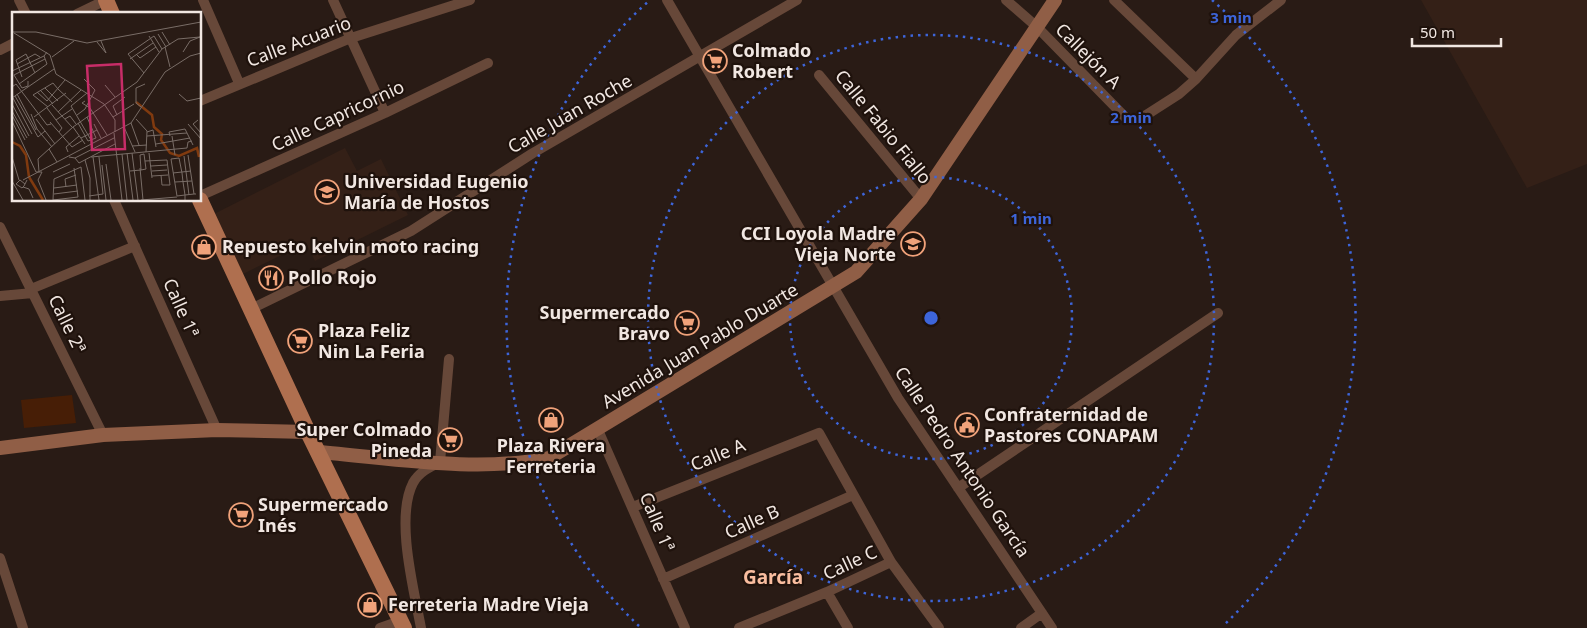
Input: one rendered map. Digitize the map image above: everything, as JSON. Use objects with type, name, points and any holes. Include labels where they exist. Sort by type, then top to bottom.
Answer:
[{"type":"main road","points":[[106,0],[111,12]]},
{"type":"main road","name":"Avenida Juan Pablo Duarte","points":[[318,452],[440,462],[517,465],[549,458],[832,287],[856,272],[921,200],[1055,0]]},
{"type":"main road","points":[[201,200],[308,432],[402,625]]},
{"type":"main road","points":[[0,448],[103,435],[217,430],[308,432]]},
{"type":"street","points":[[19,0],[25,12]]},
{"type":"street","points":[[81,12],[106,0]]},
{"type":"street","points":[[333,0],[385,113]]},
{"type":"street","name":"Calle Acuario","points":[[201,101],[351,38],[470,0]]},
{"type":"street","name":"Calle Pedro Antonio García","points":[[667,0],[898,398],[1052,628]]},
{"type":"street","name":"Callejón A","points":[[1006,0],[1037,27],[1126,118],[1140,119],[1179,94],[1196,79]]},
{"type":"street","points":[[1114,0],[1196,79],[1236,35],[1281,0]]},
{"type":"street","points":[[206,1],[239,84]]},
{"type":"street","name":"Calle Juan Roche","points":[[251,309],[411,231],[534,153],[700,58],[794,1]]},
{"type":"street","points":[[0,50],[12,44]]},
{"type":"street","name":"Calle Capricornio","points":[[201,198],[385,113],[488,63]]},
{"type":"street","name":"Calle Fabio Fiallo","points":[[819,75],[921,200]]},
{"type":"street","name":"Calle 1ª","points":[[114,201],[217,430]]},
{"type":"street","name":"Calle 2ª","points":[[0,227],[103,435]]},
{"type":"street","points":[[0,296],[32,291],[135,246]]},
{"type":"street","points":[[958,488],[1218,313]]},
{"type":"street","points":[[421,628],[409,561],[405,516],[413,483],[425,469],[440,462],[449,359]]},
{"type":"street","name":"Calle 1ª","points":[[598,430],[685,628]]},
{"type":"street","name":"Calle A","points":[[633,507],[816,433],[821,435],[853,495]]},
{"type":"street","points":[[853,495],[891,562],[939,628]]},
{"type":"street","name":"Calle B","points":[[664,579],[853,495]]},
{"type":"street","points":[[0,558],[4,585],[23,628]]},
{"type":"street","name":"Calle C","points":[[739,628],[760,625],[891,562]]},
{"type":"street","points":[[828,592],[848,628]]},
{"type":"street","points":[[1021,628],[1042,613]]},
{"type":"street","points":[[380,628],[402,625]]},
{"type":"shaded area","points":[[1421,0],[1587,0],[1587,164],[1527,188]]},
{"type":"shaded area","name":"Universidad Eugenio María de Hostos","points":[[345,148],[357,171],[381,159],[408,215],[315,261],[306,243],[243,274],[214,214]]},
{"type":"shaded area","points":[[72,395],[76,423],[24,428],[21,400]]},
{"type":"place","name":"Colmado Robert","points":[[715,61]]},
{"type":"place","name":"Universidad Eugenio María de Hostos","points":[[327,192]]},
{"type":"place","name":"CCI Loyola Madre Vieja Norte","points":[[913,244]]},
{"type":"place","name":"Repuesto kelvin moto racing","points":[[204,247]]},
{"type":"place","name":"Pollo Rojo","points":[[271,278]]},
{"type":"place","name":"Supermercado Bravo","points":[[687,323]]},
{"type":"place","name":"Plaza Feliz Nin La Feria","points":[[300,341]]},
{"type":"place","name":"Plaza Rivera Ferreteria","points":[[551,420]]},
{"type":"place","name":"Confraternidad de Pastores CONAPAM","points":[[967,425]]},
{"type":"place","name":"Super Colmado Pineda","points":[[450,440]]},
{"type":"place","name":"Supermercado Inés","points":[[241,515]]},
{"type":"place","name":"Ferreteria Madre Vieja","points":[[370,605]]},
{"type":"district","name":"García","points":[[773,577]]}]
